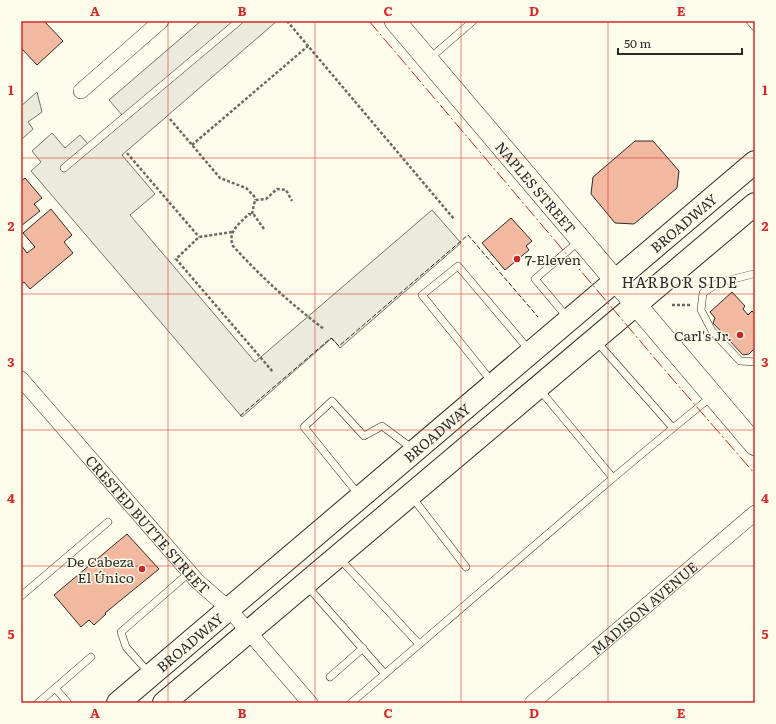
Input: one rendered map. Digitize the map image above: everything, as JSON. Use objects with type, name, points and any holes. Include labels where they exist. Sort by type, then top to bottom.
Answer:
[{"type":"main road","name":"BROADWAY","points":[[118,703],[755,162]]},
{"type":"main road","points":[[164,703],[596,340],[755,204]]},
{"type":"street","points":[[81,91],[161,21]]},
{"type":"street","name":"NAPLES STREET","points":[[395,21],[755,445]]},
{"type":"street","name":"CRESTED BUTTE STREET","points":[[21,379],[197,581],[229,609],[310,703]]},
{"type":"street","name":"MADISON AVENUE","points":[[532,703],[755,513]]},
{"type":"lane","points":[[64,168],[239,21]]},
{"type":"lane","points":[[428,60],[473,21]]},
{"type":"lane","points":[[750,21],[755,27]]},
{"type":"lane","points":[[570,320],[535,279],[581,240]]},
{"type":"lane","points":[[494,384],[422,295],[458,266],[532,352]]},
{"type":"lane","points":[[753,274],[718,283],[703,293],[701,310],[712,331],[740,361],[755,362]]},
{"type":"lane","points":[[596,340],[672,428]]},
{"type":"lane","points":[[538,388],[613,478]]},
{"type":"lane","points":[[352,703],[613,478],[713,395]]},
{"type":"lane","points":[[361,497],[304,427],[332,401],[364,436],[382,426],[415,451]]},
{"type":"lane","points":[[411,495],[466,567]]},
{"type":"lane","points":[[21,596],[108,522]]},
{"type":"lane","points":[[338,556],[420,644]]},
{"type":"lane","points":[[151,675],[126,647],[120,632],[190,572]]},
{"type":"lane","points":[[306,584],[385,674]]},
{"type":"lane","points":[[330,677],[363,648]]},
{"type":"lane","points":[[38,703],[91,657]]},
{"type":"lane","points":[[55,688],[68,703]]},
{"type":"path","points":[[288,21],[454,219]]},
{"type":"path","points":[[192,145],[308,46]]},
{"type":"path","points":[[170,119],[220,178],[246,188],[254,196],[255,200],[252,214]]},
{"type":"path","points":[[127,152],[199,237]]},
{"type":"path","points":[[255,200],[266,199],[280,189],[286,190],[292,201]]},
{"type":"path","points":[[252,214],[248,214],[232,232],[230,240],[233,246],[291,304],[324,329]]},
{"type":"path","points":[[252,214],[264,229]]},
{"type":"path","points":[[232,232],[199,237],[176,259],[273,372]]},
{"type":"path","points":[[672,305],[701,306]]},
{"type":"shaded area","points":[[201,21],[277,21],[122,155],[155,194],[130,215],[255,362],[432,210],[461,243],[340,348],[332,338],[242,417],[31,171],[41,162],[32,151],[52,133],[65,148],[80,135],[88,144],[122,115],[109,100]]},
{"type":"shaded area","points":[[37,92],[42,112],[28,122],[33,129],[21,140],[21,106]]},
{"type":"building","points":[[21,21],[44,21],[63,41],[37,65],[21,48]]},
{"type":"building","points":[[635,141],[653,141],[679,171],[677,188],[634,224],[615,223],[591,194],[593,177]]},
{"type":"building","points":[[25,178],[42,198],[34,204],[40,211],[21,226],[21,181]]},
{"type":"building","points":[[51,209],[72,235],[64,242],[73,253],[30,289],[24,282],[21,284],[21,245],[27,253],[35,247],[23,233]]},
{"type":"building","points":[[511,218],[532,241],[526,246],[529,250],[505,270],[482,243]]},
{"type":"building","name":"Carl's Jr.","points":[[732,292],[745,306],[743,309],[748,315],[752,311],[755,314],[755,348],[749,354],[743,355],[713,323],[715,318],[710,312]]},
{"type":"building","points":[[127,534],[159,569],[105,613],[106,614],[94,625],[89,620],[81,627],[54,595]]},
{"type":"fence","points":[[240,416],[331,338],[339,346],[468,235],[538,317]]},
{"type":"power","points":[[369,21],[663,368],[755,474]]},
{"type":"place","name":"7-Eleven","points":[[517,259]]},
{"type":"place","name":"Carl's Jr.","points":[[740,335]]},
{"type":"place","name":"De Cabeza El Único","points":[[142,569]]},
{"type":"district","name":"HARBOR SIDE","points":[[680,281]]}]
